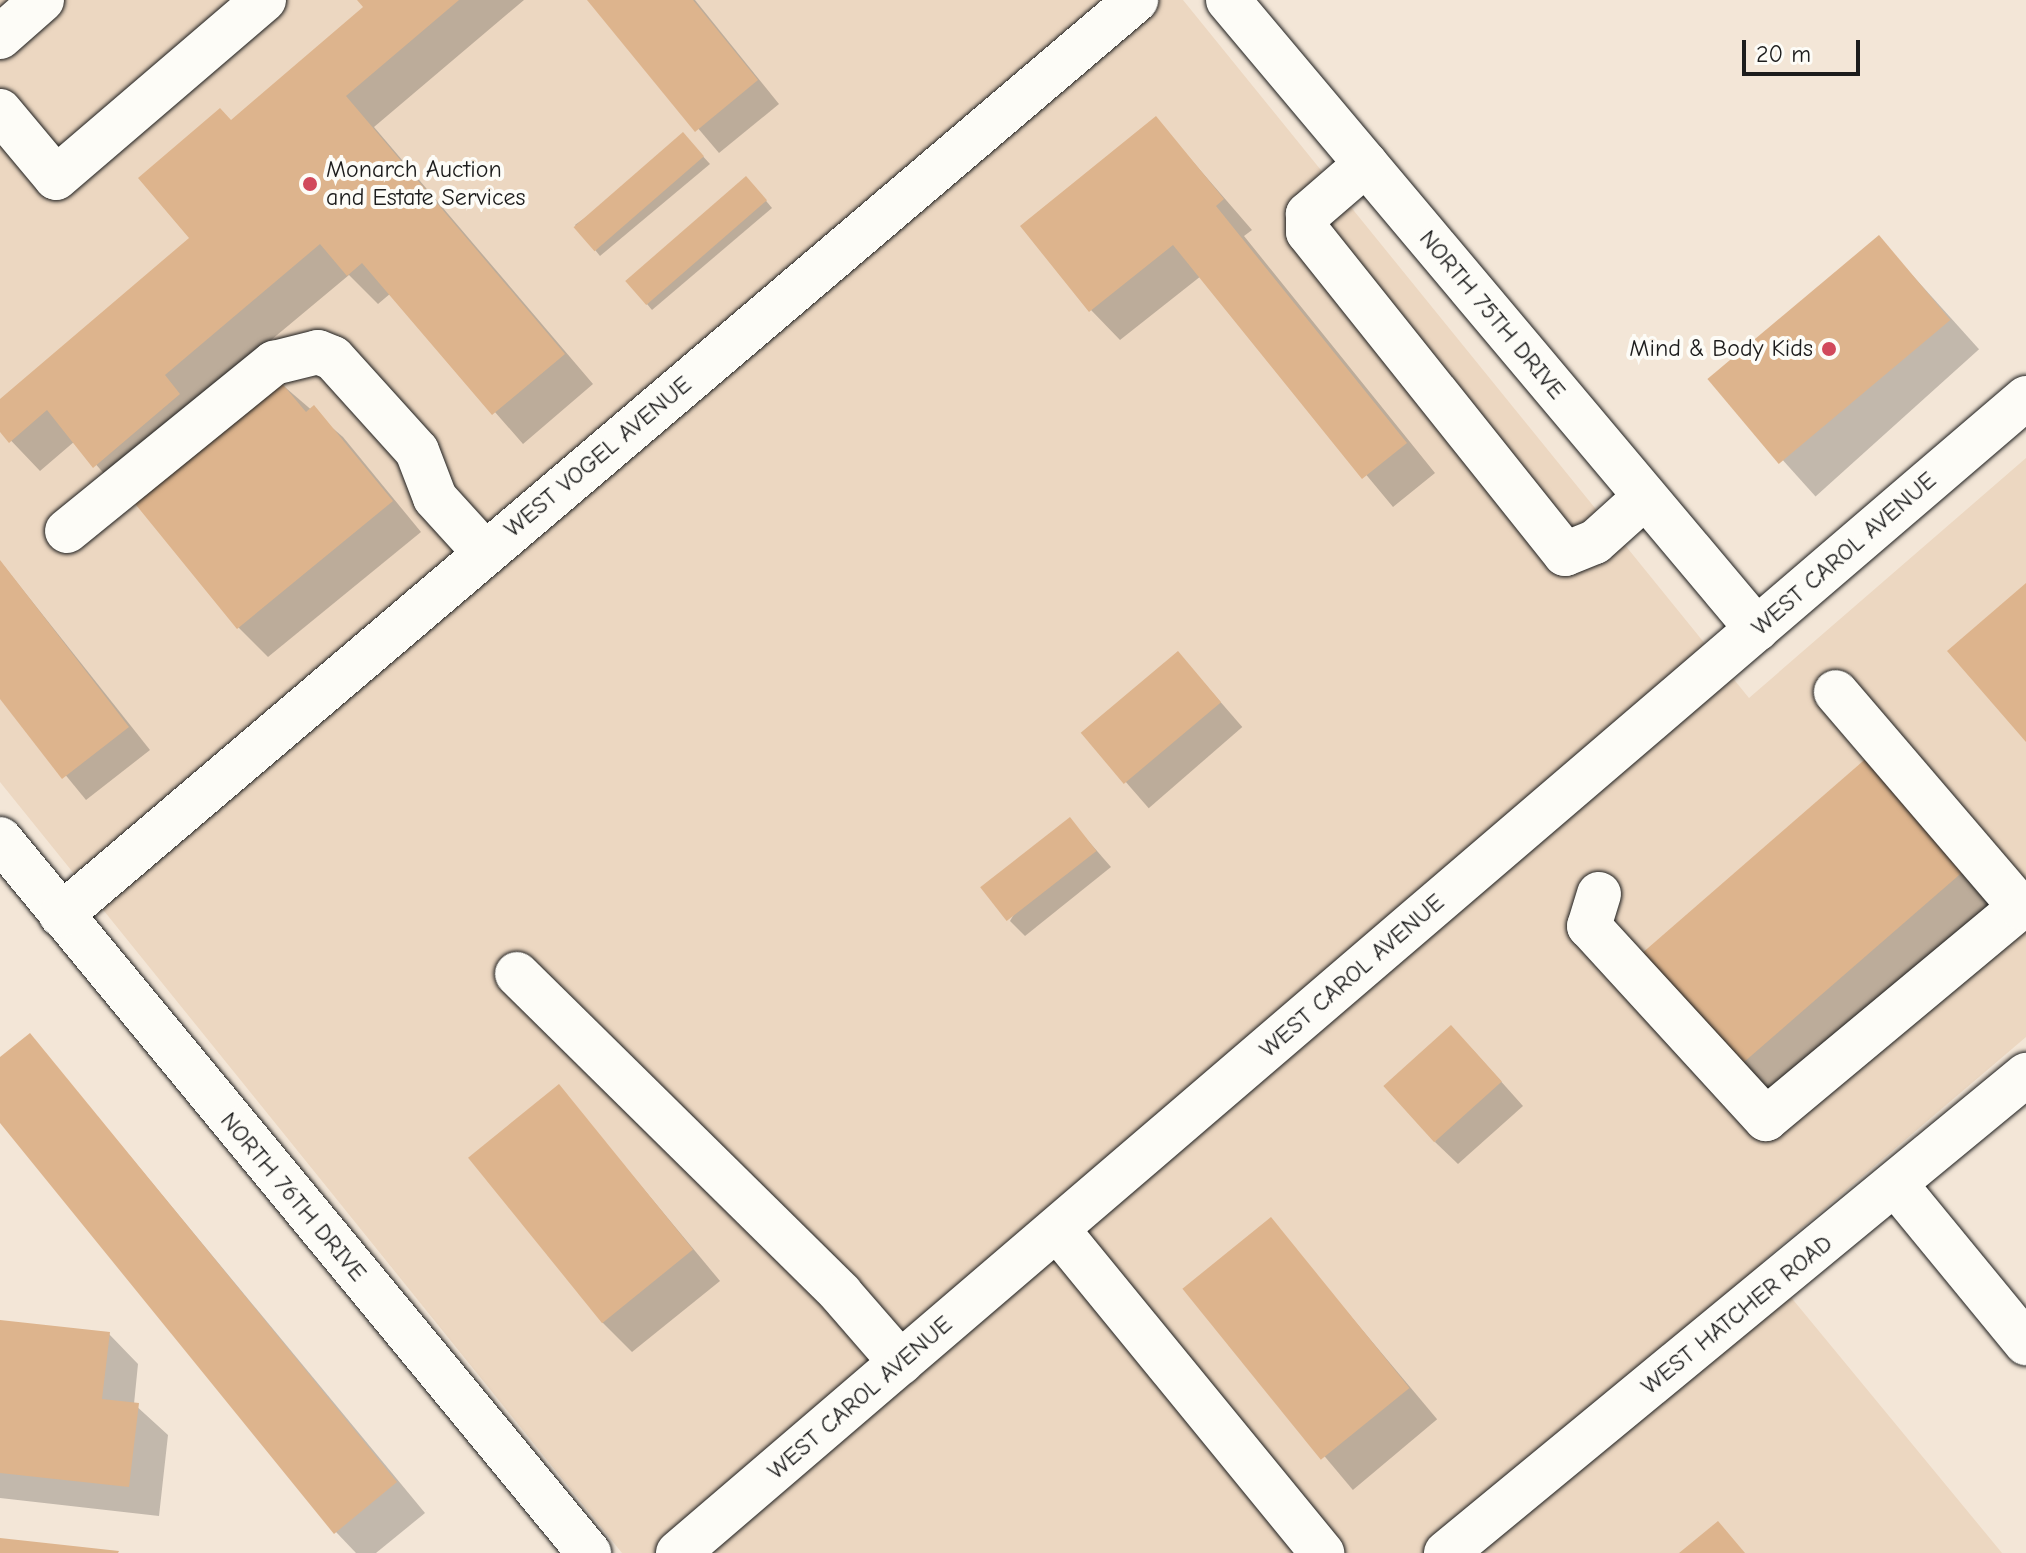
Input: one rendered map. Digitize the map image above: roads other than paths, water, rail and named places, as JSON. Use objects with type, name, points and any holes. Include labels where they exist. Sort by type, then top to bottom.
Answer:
[{"type":"street","points":[[0,37],[42,0]]},
{"type":"street","points":[[0,111],[56,178],[264,0]]},
{"type":"street","name":"WEST VOGEL AVENUE","points":[[61,915],[1136,0]]},
{"type":"street","name":"NORTH 75TH DRIVE","points":[[1228,0],[1757,629]]},
{"type":"street","points":[[1366,164],[1308,214],[1308,232],[1565,554],[1595,542],[1645,497]]},
{"type":"street","points":[[67,531],[274,363],[318,352],[333,358],[417,451],[435,498],[485,553]]},
{"type":"street","name":"WEST CAROL AVENUE","points":[[678,1553],[2026,398]]},
{"type":"street","points":[[1599,894],[1589,926],[1766,1119],[2020,907],[1836,692]]},
{"type":"street","name":"NORTH 76TH DRIVE","points":[[0,839],[589,1553]]},
{"type":"street","points":[[517,974],[841,1294],[901,1363]]},
{"type":"street","name":"WEST HATCHER ROAD","points":[[1446,1553],[2026,1075]]},
{"type":"street","points":[[1896,1185],[2026,1343]]},
{"type":"street","points":[[1057,1229],[1322,1553]]},
{"type":"place","name":"Monarch Auction and Estate Services","points":[[310,184]]},
{"type":"place","name":"Mind & Body Kids","points":[[1829,349]]}]
